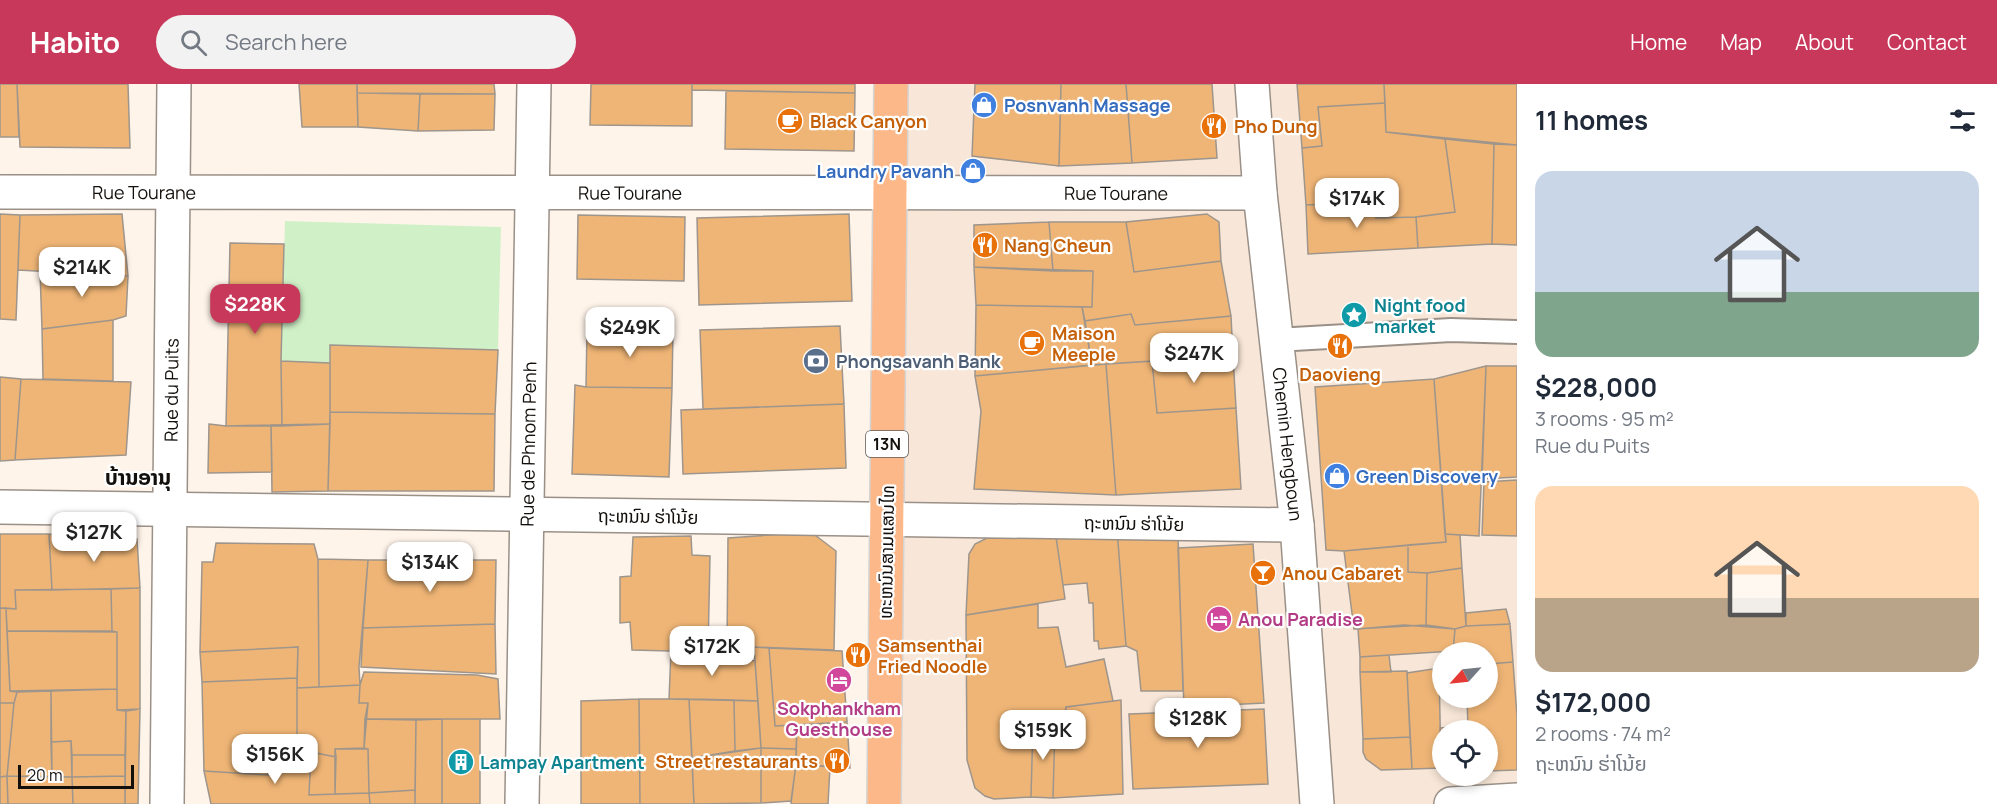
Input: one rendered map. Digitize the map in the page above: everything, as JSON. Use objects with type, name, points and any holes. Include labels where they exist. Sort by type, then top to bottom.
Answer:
[{"type":"highway","name":"ທະຫນົນສາມແສນໄທ","points":[[884,804],[891,84]]},
{"type":"street","name":"Rue du Puits","points":[[167,804],[174,84]]},
{"type":"street","name":"Rue de Phnom Penh","points":[[522,804],[534,84]]},
{"type":"street","name":"Chemin Hengboun","points":[[1252,84],[1260,194],[1297,525],[1317,804]]},
{"type":"street","name":"Rue Tourane","points":[[0,192],[1260,194]]},
{"type":"street","name":"ຖະຫນົນ ຮ່າໂນ້ຍ","points":[[0,507],[1297,525]]},
{"type":"street","points":[[1451,804],[1517,800]]},
{"type":"lane","points":[[1276,340],[1451,330],[1517,332]]},
{"type":"shaded area","points":[[901,84],[1517,84],[1517,804],[889,804]]},
{"type":"green space","points":[[285,221],[501,227],[498,350],[330,345],[330,363],[281,361]]},
{"type":"building","points":[[0,84],[17,84],[19,137],[0,137]]},
{"type":"building","points":[[17,84],[128,84],[130,148],[20,147]]},
{"type":"building","points":[[299,84],[357,84],[358,127],[302,127]]},
{"type":"building","points":[[357,84],[494,84],[495,94],[357,93]]},
{"type":"building","points":[[591,84],[692,84],[692,126],[590,125]]},
{"type":"building","points":[[692,84],[855,84],[855,93],[692,90]]},
{"type":"building","points":[[975,84],[1061,84],[1059,166],[972,156]]},
{"type":"building","points":[[1061,84],[1126,84],[1132,163],[1059,166]]},
{"type":"building","points":[[1126,84],[1212,84],[1217,158],[1132,163]]},
{"type":"building","points":[[1297,84],[1384,84],[1385,103],[1318,107],[1322,146],[1302,148]]},
{"type":"building","points":[[1384,84],[1517,84],[1517,145],[1386,132]]},
{"type":"building","name":"Black Canyon","points":[[726,91],[855,93],[854,151],[725,149]]},
{"type":"building","points":[[357,93],[420,94],[418,131],[358,127]]},
{"type":"building","points":[[420,94],[495,94],[494,130],[418,131]]},
{"type":"building","points":[[1385,103],[1386,132],[1445,139],[1455,212],[1416,217],[1376,218],[1375,202],[1306,205],[1302,148],[1322,146],[1318,107]]},
{"type":"building","points":[[1445,139],[1494,144],[1492,244],[1418,248],[1416,217],[1455,212]]},
{"type":"building","points":[[1494,144],[1517,145],[1517,245],[1492,244]]},
{"type":"building","points":[[1375,202],[1376,218],[1416,217],[1418,248],[1308,254],[1306,205]]},
{"type":"building","points":[[0,214],[20,215],[16,320],[0,319]]},
{"type":"building","points":[[122,214],[128,276],[18,270],[20,215]]},
{"type":"building","points":[[849,214],[852,301],[699,305],[697,218]]},
{"type":"building","points":[[1207,214],[1219,222],[1221,261],[1134,272],[1126,222]]},
{"type":"building","points":[[578,215],[685,217],[684,281],[577,279]]},
{"type":"building","points":[[1049,222],[1053,271],[974,267],[974,225]]},
{"type":"building","points":[[1049,222],[1126,222],[1134,272],[1221,261],[1231,316],[1135,325],[1131,314],[1085,321],[1082,307],[1092,307],[1093,271],[1053,271]]},
{"type":"building","points":[[230,243],[284,244],[282,426],[226,426]]},
{"type":"building","points":[[974,267],[1093,271],[1092,307],[976,305]]},
{"type":"building","points":[[40,271],[128,276],[126,316],[113,320],[42,329]]},
{"type":"building","name":"Maison Meeple","points":[[976,305],[1082,307],[1092,365],[975,376]]},
{"type":"building","points":[[1131,314],[1135,325],[1231,316],[1233,356],[1092,365],[1085,321]]},
{"type":"building","points":[[113,320],[113,381],[43,379],[42,329]]},
{"type":"building","points":[[840,326],[844,404],[703,409],[700,330]]},
{"type":"building","points":[[587,329],[673,330],[672,388],[586,387]]},
{"type":"building","points":[[330,345],[498,350],[495,414],[330,412]]},
{"type":"building","points":[[1233,356],[1236,408],[1157,413],[1152,361]]},
{"type":"building","points":[[281,361],[330,363],[330,424],[282,426]]},
{"type":"building","points":[[1152,361],[1157,413],[1236,408],[1241,489],[1116,495],[1106,364]]},
{"type":"building","points":[[1106,364],[1116,495],[974,489],[981,411],[975,376]]},
{"type":"building","points":[[1486,366],[1479,536],[1445,534],[1434,379]]},
{"type":"building","points":[[1486,366],[1517,366],[1517,477],[1482,479]]},
{"type":"building","points":[[0,377],[21,379],[15,460],[0,461]]},
{"type":"building","points":[[21,379],[131,382],[126,455],[15,460]]},
{"type":"building","points":[[1434,379],[1446,542],[1344,551],[1326,550],[1315,387]]},
{"type":"building","points":[[575,385],[672,388],[669,477],[572,474]]},
{"type":"building","points":[[844,404],[846,468],[683,474],[681,410]]},
{"type":"building","points":[[330,412],[495,414],[494,491],[328,491]]},
{"type":"building","points":[[209,424],[271,425],[272,472],[208,473]]},
{"type":"building","points":[[330,424],[328,491],[272,492],[271,425]]},
{"type":"building","points":[[1517,480],[1517,536],[1482,535],[1484,482]]},
{"type":"building","points":[[1117,529],[1126,646],[1099,649],[1098,641],[1094,641],[1093,603],[1089,603],[1087,583],[1063,585],[1056,537],[995,538],[994,531]]},
{"type":"building","points":[[1117,529],[1178,536],[1183,691],[1141,691],[1137,651],[1126,646]]},
{"type":"building","points":[[811,532],[836,551],[834,650],[727,646],[728,538]]},
{"type":"building","points":[[0,534],[49,534],[52,590],[15,590],[16,609],[0,608]]},
{"type":"building","points":[[49,534],[137,539],[140,588],[52,590]]},
{"type":"building","points":[[1445,534],[1460,535],[1462,568],[1427,573],[1408,572],[1408,545],[1446,542]]},
{"type":"building","points":[[691,536],[692,555],[710,556],[708,652],[632,650],[630,622],[620,623],[620,577],[631,576],[633,537]]},
{"type":"building","points":[[1056,537],[1065,599],[966,615],[969,554],[975,544],[987,538]]},
{"type":"building","points":[[216,543],[314,544],[318,559],[319,687],[297,688],[298,647],[200,652],[202,562],[213,562]]},
{"type":"building","name":"Anou Paradise","points":[[1253,544],[1264,703],[1184,707],[1178,548]]},
{"type":"building","points":[[1408,545],[1408,572],[1427,573],[1426,625],[1354,629],[1344,551]]},
{"type":"building","points":[[318,559],[368,560],[359,667],[360,685],[319,687]]},
{"type":"building","points":[[368,560],[496,560],[495,624],[363,628]]},
{"type":"building","points":[[1462,568],[1466,626],[1455,629],[1426,625],[1427,573]]},
{"type":"building","points":[[140,588],[140,709],[117,710],[117,632],[112,631],[111,589]]},
{"type":"building","points":[[111,589],[112,631],[7,631],[6,608],[16,609],[15,590]]},
{"type":"building","points":[[1038,604],[1038,628],[1058,627],[1066,667],[1104,659],[1113,701],[1066,707],[1064,723],[1033,724],[1031,797],[994,799],[985,796],[975,788],[967,760],[966,615]]},
{"type":"building","points":[[0,608],[6,608],[10,691],[17,692],[14,703],[0,703]]},
{"type":"building","points":[[1506,609],[1510,624],[1466,626],[1466,613]]},
{"type":"building","points":[[495,624],[496,674],[361,667],[363,628]]},
{"type":"building","points":[[1510,624],[1513,662],[1498,663],[1498,642],[1454,642],[1455,629],[1466,626]]},
{"type":"building","points":[[1404,625],[1455,629],[1454,642],[1432,642],[1432,652],[1360,657],[1358,629]]},
{"type":"building","points":[[7,631],[117,632],[117,689],[10,691]]},
{"type":"building","points":[[298,647],[297,678],[202,682],[200,652]]},
{"type":"building","points":[[754,647],[769,648],[775,726],[797,725],[796,749],[761,748]]},
{"type":"building","points":[[769,648],[842,651],[847,722],[775,726]]},
{"type":"building","points":[[671,651],[708,652],[755,661],[758,701],[669,699]]},
{"type":"building","points":[[1389,655],[1391,672],[1360,672],[1360,657]]},
{"type":"building","points":[[1513,662],[1517,716],[1517,770],[1498,771],[1498,720],[1468,720],[1467,708],[1498,708],[1498,663]]},
{"type":"building","points":[[1432,669],[1432,708],[1440,708],[1440,720],[1432,720],[1432,768],[1412,769],[1407,673]]},
{"type":"building","points":[[1407,671],[1410,737],[1363,739],[1360,672]]},
{"type":"building","points":[[364,672],[477,675],[498,679],[500,719],[365,719],[368,703],[359,703],[360,685]]},
{"type":"building","points":[[297,678],[297,754],[270,754],[268,775],[204,771],[202,682]]},
{"type":"building","points":[[360,685],[359,703],[368,703],[364,748],[335,749],[336,757],[311,752],[297,754],[297,688]]},
{"type":"building","points":[[117,689],[117,710],[126,711],[125,755],[72,755],[71,741],[51,742],[51,691]]},
{"type":"building","points":[[51,691],[52,777],[7,776],[17,692]]},
{"type":"building","points":[[639,699],[640,804],[581,804],[581,701]]},
{"type":"building","points":[[639,699],[689,699],[694,804],[640,804]]},
{"type":"building","points":[[689,699],[734,700],[735,751],[692,758]]},
{"type":"building","points":[[734,700],[758,701],[761,748],[735,751]]},
{"type":"building","points":[[1121,700],[1123,794],[1053,798],[1055,725],[1064,723],[1066,707]]},
{"type":"building","points":[[0,703],[14,703],[7,776],[0,777]]},
{"type":"building","points":[[140,709],[138,804],[125,804],[126,711]]},
{"type":"building","points":[[1264,709],[1268,784],[1133,789],[1129,714]]},
{"type":"building","points":[[365,719],[416,720],[415,790],[369,793],[368,749],[364,748]]},
{"type":"building","name":"Lampay Apartment","points":[[442,719],[480,719],[480,804],[442,804]]},
{"type":"building","points":[[442,719],[442,804],[415,804],[416,720]]},
{"type":"building","points":[[847,722],[850,768],[796,764],[797,725]]},
{"type":"building","points":[[1033,724],[1055,725],[1053,798],[1031,797]]},
{"type":"building","points":[[1410,737],[1412,769],[1381,770],[1366,759],[1363,752],[1363,739]]},
{"type":"building","points":[[71,741],[72,777],[52,777],[51,742]]},
{"type":"building","points":[[761,748],[761,803],[694,804],[692,758]]},
{"type":"building","points":[[761,748],[796,749],[791,801],[761,803]]},
{"type":"building","points":[[335,749],[368,749],[369,793],[335,794]]},
{"type":"building","points":[[311,752],[309,795],[369,793],[370,804],[211,804],[204,771],[268,775],[270,754]]},
{"type":"building","points":[[311,752],[336,757],[335,794],[309,795]]},
{"type":"building","points":[[72,755],[125,755],[125,776],[72,777]]},
{"type":"building","points":[[796,764],[830,767],[828,804],[791,804]]},
{"type":"building","points":[[7,776],[8,804],[0,804],[0,777]]},
{"type":"building","points":[[7,776],[72,777],[73,804],[8,804]]},
{"type":"building","points":[[125,776],[125,804],[73,804],[72,777]]},
{"type":"building","points":[[415,790],[415,804],[370,804],[369,793]]},
{"type":"place","name":"Posnvanh Massage","points":[[984,105]]},
{"type":"place","name":"Black Canyon","points":[[790,121]]},
{"type":"place","name":"Pho Dung","points":[[1214,126]]},
{"type":"place","name":"Laundry Pavanh","points":[[973,171]]},
{"type":"place","name":"Nang Cheun","points":[[985,245]]},
{"type":"place","name":"Night food market","points":[[1354,315]]},
{"type":"place","name":"Maison Meeple","points":[[1032,343]]},
{"type":"place","name":"Daovieng","points":[[1340,346]]},
{"type":"place","name":"Phongsavanh Bank","points":[[816,361]]},
{"type":"place","name":"Green Discovery","points":[[1337,476]]},
{"type":"place","name":"Anou Cabaret","points":[[1263,573]]},
{"type":"place","name":"Anou Paradise","points":[[1219,619]]},
{"type":"place","name":"Samsenthai Fried Noodle","points":[[858,655]]},
{"type":"place","name":"Sokphankham Guesthouse","points":[[839,680]]},
{"type":"place","name":"Street restaurants","points":[[837,761]]},
{"type":"place","name":"Lampay Apartment","points":[[461,762]]},
{"type":"district","name":"ບ້ານອານຸ","points":[[138,477]]}]
